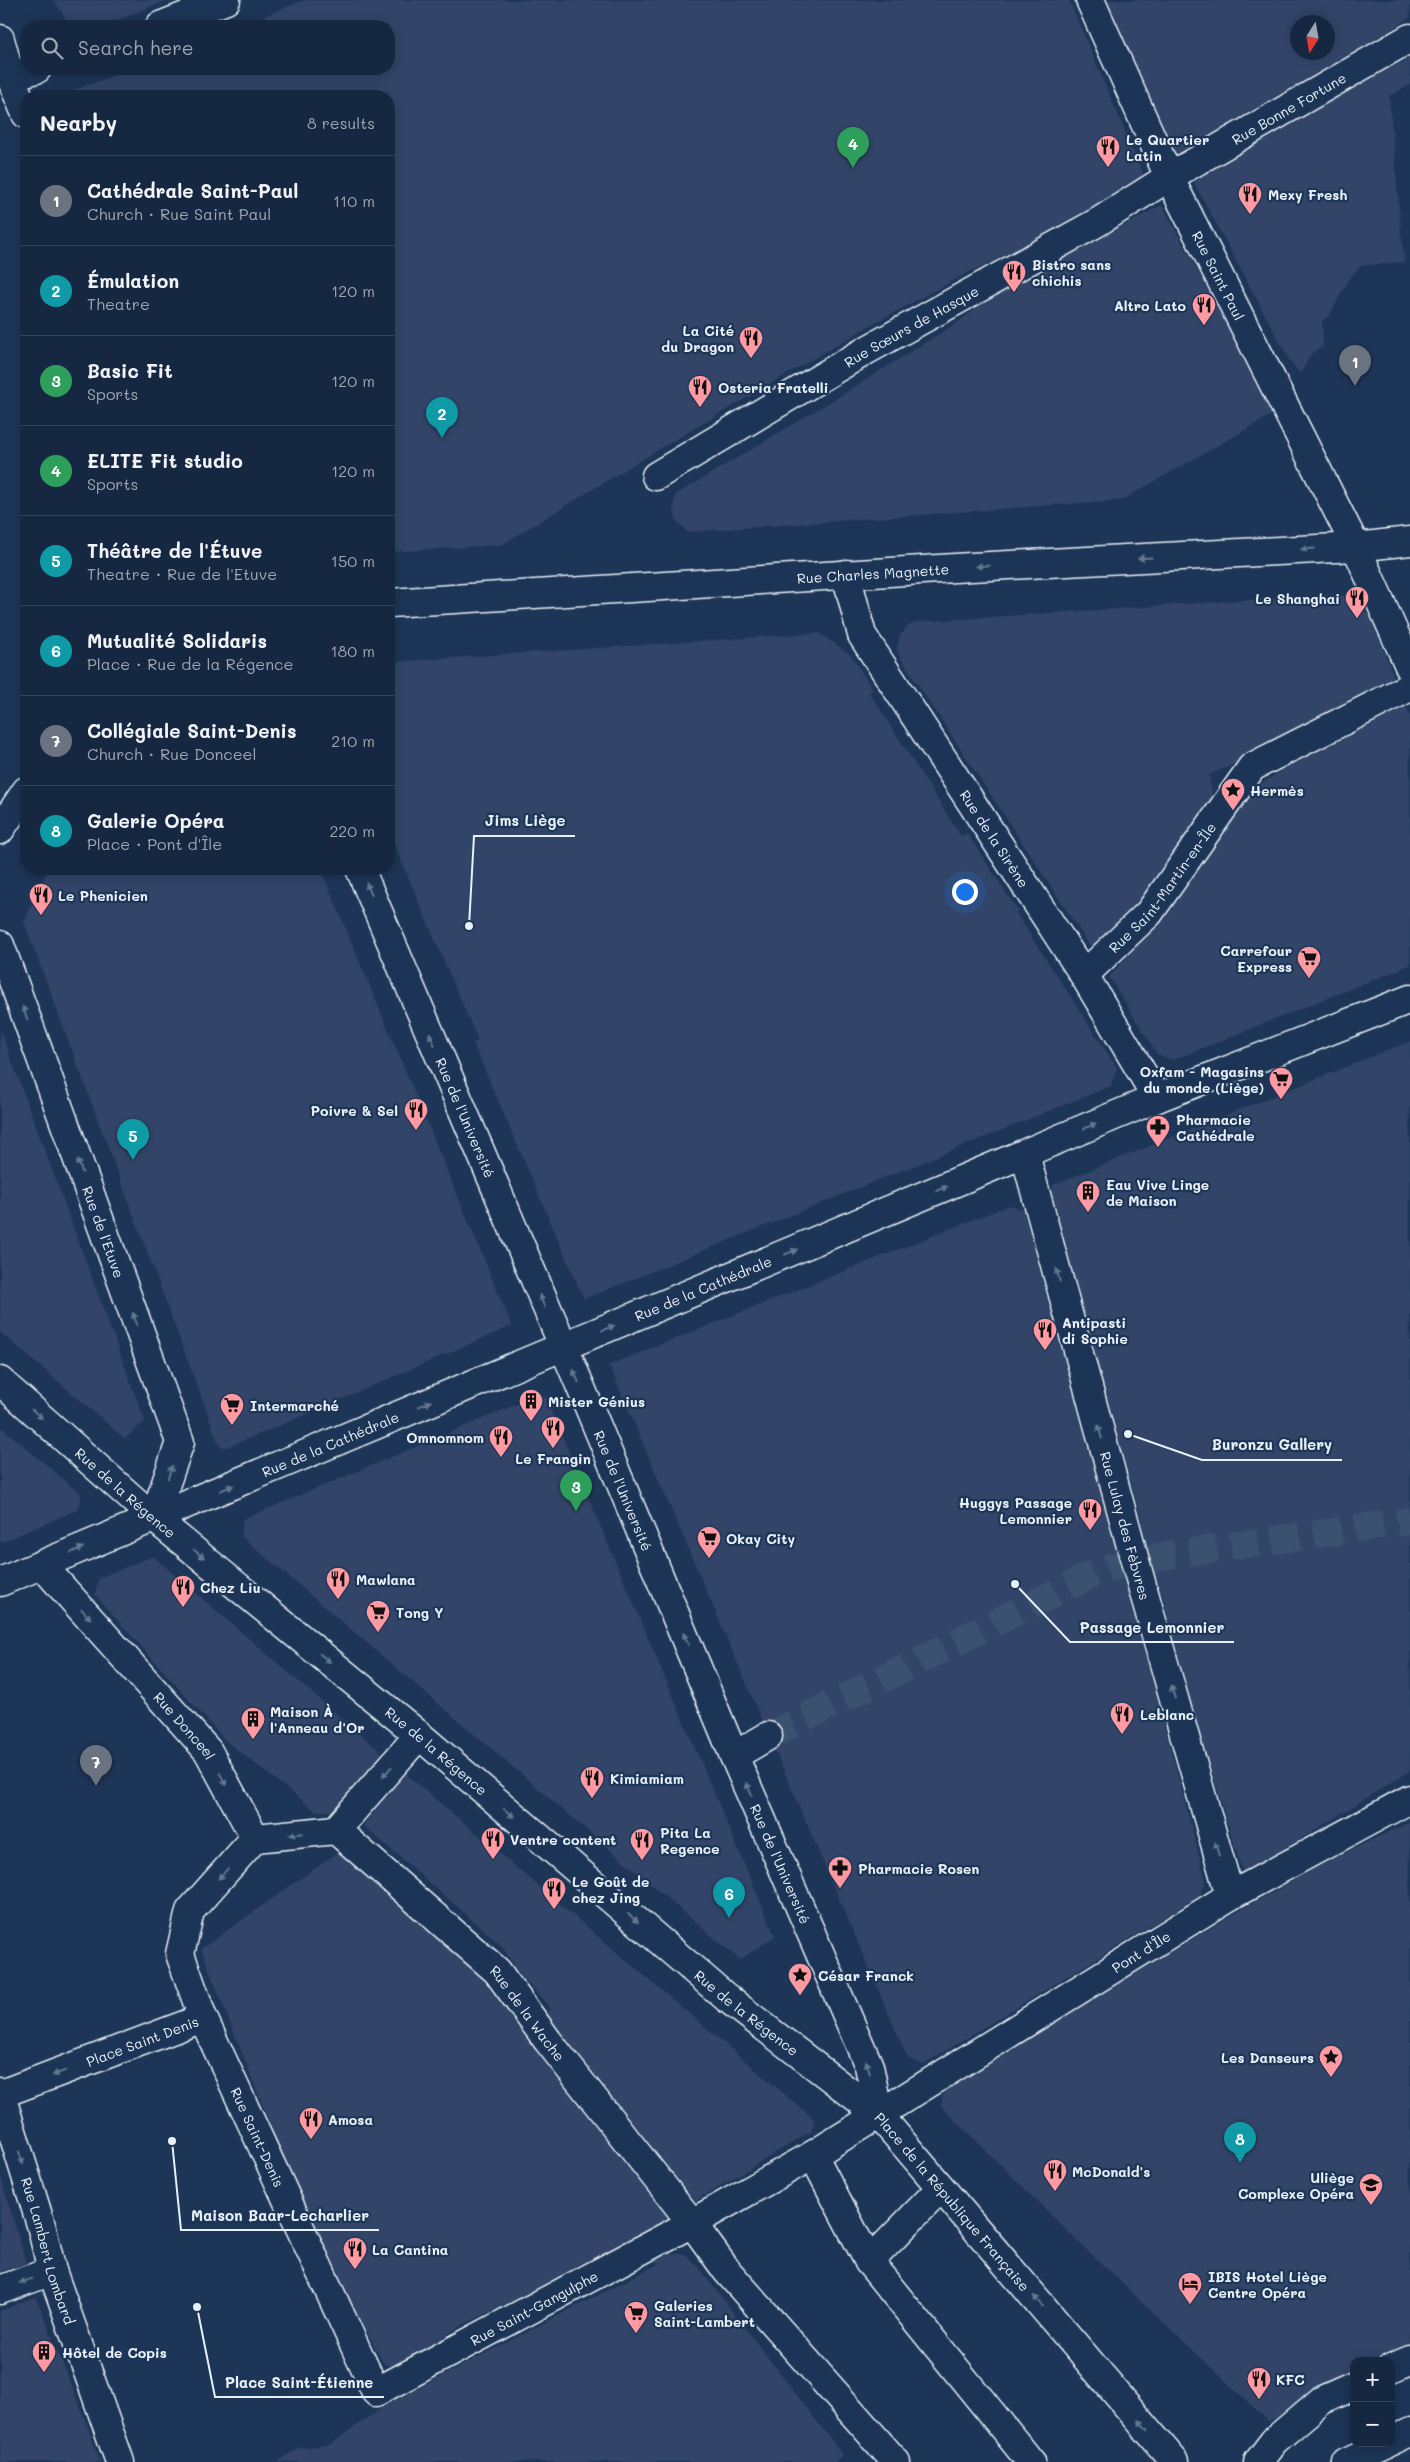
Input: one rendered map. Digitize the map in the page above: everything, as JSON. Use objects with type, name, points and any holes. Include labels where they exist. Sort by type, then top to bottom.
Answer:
[{"type":"street","points":[[175,20],[226,0]]},
{"type":"street","name":"Rue Saint Paul","points":[[1090,0],[1169,177],[1356,547],[1407,683]]},
{"type":"street","name":"Rue Bonne Fortune","points":[[1169,177],[1410,38]]},
{"type":"street","points":[[0,39],[10,76],[20,100]]},
{"type":"street","points":[[10,76],[20,73]]},
{"type":"street","name":"Rue Sœurs de Hasque","points":[[656,476],[867,350],[1098,222],[1169,177]]},
{"type":"street","name":"Rue Charles Magnette","points":[[395,603],[846,574],[1356,547],[1410,541]]},
{"type":"street","name":"Rue de la Sirène","points":[[846,574],[862,635],[1084,976],[1157,1098]]},
{"type":"street","name":"Rue Saint-Martin-en-Île","points":[[1084,976],[1149,913],[1252,767],[1407,683]]},
{"type":"street","points":[[0,830],[20,800]]},
{"type":"street","name":"Rue de l'Université","points":[[363,875],[563,1346],[734,1756],[869,2066],[879,2115]]},
{"type":"street","name":"Rue de l'Etuve","points":[[0,945],[180,1442],[154,1518]]},
{"type":"street","name":"Rue de la Cathédrale","points":[[0,1582],[1157,1098],[1410,999]]},
{"type":"street","name":"Rue Lulay des Fèbvres","points":[[1025,1154],[1133,1552],[1230,1896]]},
{"type":"street","name":"Rue de la Régence","points":[[0,1382],[154,1518],[419,1735],[728,1999],[879,2115]]},
{"type":"street","name":"Rue Donceel","points":[[42,1565],[208,1751],[256,1838]]},
{"type":"street","points":[[256,1838],[336,1830],[419,1735]]},
{"type":"street","points":[[734,1756],[768,1736]]},
{"type":"street","name":"Pont d'Île","points":[[879,2115],[910,2093],[1001,2039],[1230,1896],[1410,1799]]},
{"type":"street","name":"Rue de la Wache","points":[[336,1830],[497,1971],[548,2041],[692,2223]]},
{"type":"street","name":"Place Saint Denis","points":[[0,2093],[203,2018],[180,1954],[190,1911],[256,1838]]},
{"type":"street","name":"Rue Saint-Denis","points":[[203,2018],[376,2392]]},
{"type":"street","name":"Rue Lambert Lombard","points":[[0,2093],[41,2225],[52,2272],[120,2462]]},
{"type":"street","name":"Place de la République Française","points":[[692,2223],[813,2155],[879,2115],[1175,2462]]},
{"type":"street","points":[[813,2155],[869,2262],[1031,2462]]},
{"type":"street","points":[[869,2262],[941,2188]]},
{"type":"street","points":[[692,2223],[727,2271],[896,2462]]},
{"type":"street","name":"Rue Saint-Gangulphe","points":[[376,2392],[692,2223]]},
{"type":"street","points":[[0,2290],[52,2272]]},
{"type":"street","points":[[1395,2366],[1410,2360]]},
{"type":"street","points":[[1258,2462],[1274,2441],[1322,2400],[1350,2388]]},
{"type":"street","points":[[1395,2439],[1410,2432]]},
{"type":"street","points":[[1346,2462],[1378,2447]]},
{"type":"shaded area","points":[[54,0],[168,0],[117,20],[66,20]]},
{"type":"shaded area","points":[[304,0],[1069,0],[1144,176],[1139,186],[1021,248],[969,272],[864,329],[501,545],[395,552],[395,90],[74,90],[115,75],[395,75],[395,20],[255,20]]},
{"type":"shaded area","points":[[1105,0],[1410,0],[1410,17],[1359,53],[1174,155]]},
{"type":"shaded area","points":[[1410,58],[1410,85],[1389,96],[1404,262],[1361,266],[1350,277],[1330,315],[1322,322],[1323,347],[1312,353],[1300,374],[1290,361],[1193,181],[1194,176],[1317,104]]},
{"type":"shaded area","points":[[1162,205],[1275,413],[1122,500],[687,532],[676,520],[675,495],[848,391],[961,320],[989,298]]},
{"type":"shaded area","points":[[1340,594],[1370,615],[1395,680],[1249,758],[1209,775],[1213,797],[1136,914],[1092,949],[900,657],[897,648],[900,636],[907,627],[916,622]]},
{"type":"shaded area","points":[[819,633],[851,655],[873,690],[869,692],[961,836],[967,833],[1018,911],[1016,913],[1117,1068],[1111,1086],[584,1299],[473,1043],[478,1041],[395,846],[395,662]]},
{"type":"shaded area","points":[[1405,702],[1410,715],[1410,965],[1173,1060],[1157,1054],[1109,977],[1150,931],[1238,804],[1262,783],[1334,738]]},
{"type":"shaded area","points":[[45,875],[324,875],[512,1326],[279,1426],[228,1447],[220,1447],[24,922]]},
{"type":"shaded area","points":[[0,1029],[145,1421],[125,1439],[0,1332]]},
{"type":"shaded area","points":[[1410,1041],[1410,1771],[1312,1832],[1245,1871],[1242,1870],[1195,1717],[1162,1593],[1131,1601],[1206,1881],[1199,1896],[924,2064],[908,2059],[609,1365],[1010,1205],[1023,1209],[1110,1529],[1142,1522],[1076,1290],[1051,1192],[1053,1185]]},
{"type":"shaded area","points":[[539,1395],[546,1398],[775,1936],[740,1960],[241,1536],[243,1519]]},
{"type":"shaded area","points":[[0,1426],[81,1494],[79,1509],[0,1543]]},
{"type":"shaded area","points":[[153,1556],[382,1753],[333,1811],[316,1811],[227,1742],[95,1595],[99,1578]]},
{"type":"shaded area","points":[[406,1774],[814,2119],[812,2131],[687,2206],[541,2019],[551,2009],[516,1969],[502,1946],[363,1825]]},
{"type":"shaded area","points":[[1410,1822],[1410,2349],[1395,2357],[1350,2357],[1350,2380],[1269,2422],[1070,2234],[941,2106],[943,2092],[1027,2038],[1252,1903],[1321,1864]]},
{"type":"shaded area","points":[[338,1852],[413,1915],[479,1975],[585,2104],[675,2224],[462,2325],[398,2367],[384,2364],[312,2231],[201,1949]]},
{"type":"shaded area","points":[[0,2174],[26,2263],[0,2272]]},
{"type":"shaded area","name":"Galeries Saint-Lambert","points":[[669,2253],[685,2254],[696,2264],[843,2455],[836,2460],[838,2462],[277,2462],[299,2448],[329,2445],[386,2405],[658,2264],[654,2258]]},
{"type":"shaded area","name":"Hôtel de Copis","points":[[36,2297],[100,2462],[0,2462],[0,2311]]},
{"type":"tunnel","points":[[768,1736],[1101,1570],[1168,1555],[1410,1521]]},
{"type":"place","name":"ELITE Fit studio","points":[[853,168]]},
{"type":"place","name":"Le Quartier Latin","points":[[1108,168]]},
{"type":"place","name":"Mexy Fresh","points":[[1250,215]]},
{"type":"place","name":"Bistro sans chichis","points":[[1014,293]]},
{"type":"place","name":"Altro Lato","points":[[1204,326]]},
{"type":"place","name":"La Cité du Dragon","points":[[751,359]]},
{"type":"place","name":"Cathédrale Saint-Paul","points":[[1355,386]]},
{"type":"place","name":"Osteria Fratelli","points":[[700,408]]},
{"type":"place","name":"Émulation","points":[[442,438]]},
{"type":"place","name":"Le Shanghai","points":[[1357,619]]},
{"type":"place","name":"Hermès","points":[[1233,811]]},
{"type":"place","name":"Le Phenicien","points":[[41,916]]},
{"type":"place","name":"Jims Liège","points":[[469,926]]},
{"type":"place","name":"Carrefour Express","points":[[1309,979]]},
{"type":"place","name":"Oxfam - Magasins du monde (Liège)","points":[[1281,1100]]},
{"type":"place","name":"Poivre & Sel","points":[[416,1131]]},
{"type":"place","name":"Pharmacie Cathédrale","points":[[1158,1148]]},
{"type":"place","name":"Théâtre de l'Étuve","points":[[133,1160]]},
{"type":"place","name":"Eau Vive Linge de Maison","points":[[1088,1213]]},
{"type":"place","name":"Antipasti di Sophie","points":[[1045,1351]]},
{"type":"place","name":"Mister Génius","points":[[531,1422]]},
{"type":"place","name":"Intermarché","points":[[232,1426]]},
{"type":"place","name":"Buronzu Gallery","points":[[1128,1434]]},
{"type":"place","name":"Le Frangin","points":[[553,1449]]},
{"type":"place","name":"Omnomnom","points":[[501,1458]]},
{"type":"place","name":"Basic Fit","points":[[576,1511]]},
{"type":"place","name":"Huggys Passage Lemonnier","points":[[1090,1531]]},
{"type":"place","name":"Okay City","points":[[709,1559]]},
{"type":"place","name":"Passage Lemonnier","points":[[1015,1584]]},
{"type":"place","name":"Mawlana","points":[[338,1600]]},
{"type":"place","name":"Chez Liu","points":[[183,1608]]},
{"type":"place","name":"Tong Y","points":[[378,1633]]},
{"type":"place","name":"Leblanc","points":[[1122,1735]]},
{"type":"place","name":"Maison À l'Anneau d'Or","points":[[253,1740]]},
{"type":"place","name":"Collégiale Saint-Denis","points":[[96,1786]]},
{"type":"place","name":"Kimiamiam","points":[[592,1799]]},
{"type":"place","name":"Ventre content","points":[[493,1860]]},
{"type":"place","name":"Pita La Regence","points":[[642,1861]]},
{"type":"place","name":"Pharmacie Rosen","points":[[840,1889]]},
{"type":"place","name":"Le Goût de chez Jing","points":[[554,1910]]},
{"type":"place","name":"Mutualité Solidaris","points":[[729,1918]]},
{"type":"place","name":"César Franck","points":[[800,1996]]},
{"type":"place","name":"Les Danseurs","points":[[1331,2078]]},
{"type":"place","name":"Amosa","points":[[311,2140]]},
{"type":"place","name":"Maison Baar-Lecharlier","points":[[172,2141]]},
{"type":"place","name":"Galerie Opéra","points":[[1240,2163]]},
{"type":"place","name":"McDonald's","points":[[1055,2192]]},
{"type":"place","name":"Uliège Complexe Opéra","points":[[1371,2206]]},
{"type":"place","name":"La Cantina","points":[[355,2270]]},
{"type":"place","name":"IBIS Hotel Liège Centre Opéra","points":[[1190,2305]]},
{"type":"place","name":"Place Saint-Étienne","points":[[197,2307]]},
{"type":"place","name":"Galeries Saint-Lambert","points":[[636,2334]]},
{"type":"place","name":"Hôtel de Copis","points":[[44,2373]]},
{"type":"place","name":"KFC","points":[[1259,2400]]}]
